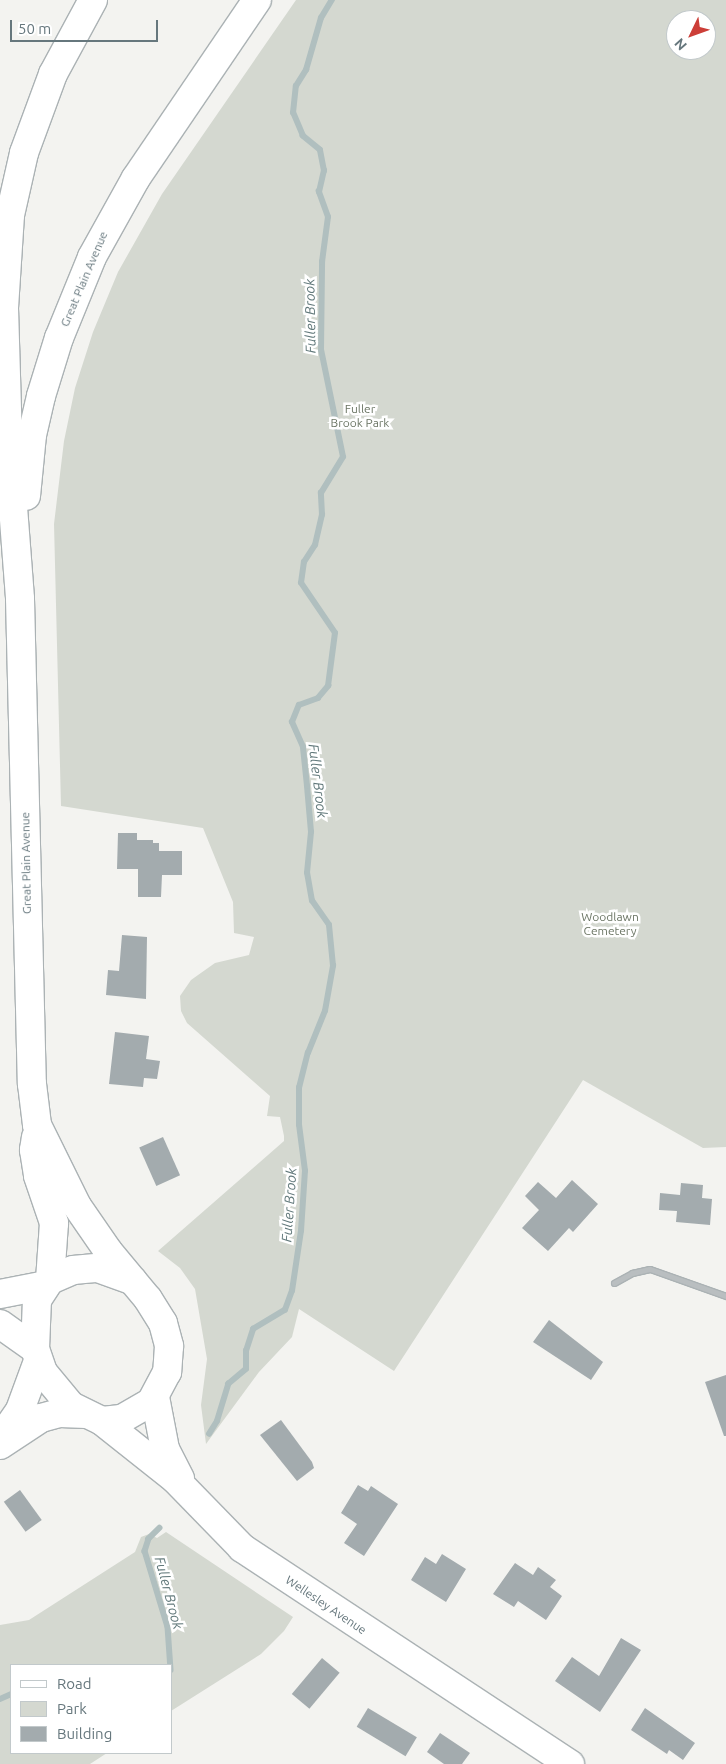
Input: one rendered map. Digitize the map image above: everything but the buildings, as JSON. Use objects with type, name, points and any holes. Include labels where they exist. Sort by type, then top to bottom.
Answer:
[{"type":"main road","name":"Great Plain Avenue","points":[[48,1282],[54,1223],[38,1176],[34,1150],[37,1126],[32,1084],[20,599],[6,398],[4,288],[8,233],[18,173],[37,114],[62,55],[93,0]]},
{"type":"main road","name":"Great Plain Avenue","points":[[20,599],[32,435],[47,377],[72,306],[92,257],[125,195],[257,0]]},
{"type":"main road","name":"Great Plain Avenue","points":[[37,1126],[77,1206],[134,1281]]},
{"type":"main road","points":[[0,1294],[48,1282],[62,1273],[91,1268],[134,1281],[163,1323],[169,1346],[167,1372],[155,1397],[131,1415],[94,1418],[60,1413],[41,1418],[0,1446]]},
{"type":"main road","points":[[0,1439],[20,1410],[36,1355],[37,1300],[48,1282]]},
{"type":"main road","points":[[0,1324],[36,1355],[56,1389],[71,1406],[94,1418]]},
{"type":"main road","points":[[155,1397],[165,1449],[192,1498]]},
{"type":"main road","name":"Wellesley Avenue","points":[[94,1418],[156,1462],[226,1534],[254,1557],[570,1764]]},
{"type":"street","points":[[614,1283],[632,1273],[650,1269],[726,1296]]},
{"type":"green space","name":"Fuller Brook Park","points":[[296,0],[726,0],[726,1147],[703,1148],[583,1080],[394,1371],[299,1309],[292,1337],[259,1372],[206,1444],[201,1405],[207,1359],[195,1289],[180,1268],[158,1251],[284,1141],[284,1136],[280,1117],[267,1116],[270,1096],[187,1023],[181,1011],[180,996],[191,980],[215,963],[249,955],[254,937],[234,933],[233,902],[203,828],[61,806],[54,524],[64,441],[75,388],[93,332],[118,272],[162,194]]},
{"type":"green space","points":[[166,1532],[293,1617],[284,1631],[261,1654],[172,1710],[172,1664],[10,1664],[10,1754],[105,1754],[90,1764],[0,1764],[0,1625],[29,1620],[135,1552],[141,1537],[149,1534],[157,1538]]},
{"type":"waterway","name":"Fuller Brook","points":[[209,1434],[217,1421],[228,1384],[246,1369],[246,1351],[253,1329],[285,1310],[292,1291],[301,1231],[305,1171],[299,1125],[299,1088],[308,1053],[325,1011],[333,966],[329,925],[312,901],[307,873],[311,832],[307,786],[303,747],[292,722],[299,705],[318,698],[328,686],[335,633],[301,583],[304,562],[315,545],[322,515],[321,493],[343,457],[321,350],[322,262],[328,217],[319,192],[324,171],[320,150],[303,136],[293,113],[296,86],[306,70],[321,18],[332,0]]},
{"type":"waterway","name":"Fuller Brook","points":[[160,1528],[149,1539],[145,1551],[168,1627],[171,1664]]},
{"type":"waterway","name":"Fuller Brook","points":[[0,1699],[10,1694]]},
{"type":"park label","name":"Woodlawn Cemetery","points":[[610,924]]}]
